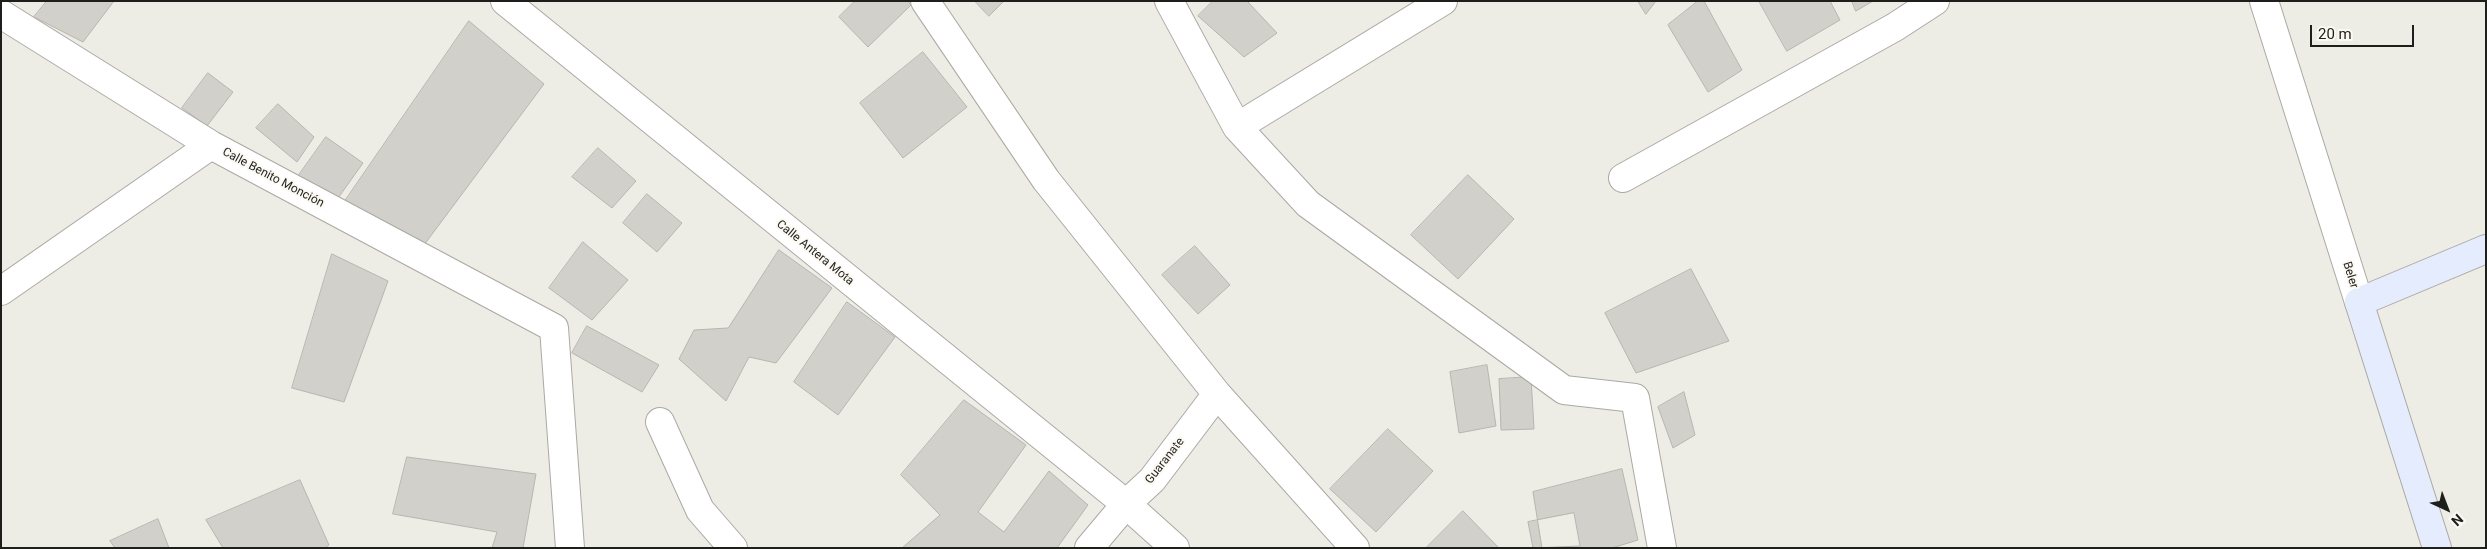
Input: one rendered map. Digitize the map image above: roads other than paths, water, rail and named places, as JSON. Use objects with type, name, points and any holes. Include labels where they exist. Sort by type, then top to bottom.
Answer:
[{"type":"main road","points":[[2359,302],[2486,249]]},
{"type":"main road","name":"Beler","points":[[2359,302],[2436,548]]},
{"type":"street","name":"Calle Antera Mota","points":[[505,1],[1126,504],[1175,548]]},
{"type":"street","points":[[925,1],[1046,180],[1218,394],[1355,548]]},
{"type":"street","points":[[1168,1],[1237,127],[1308,204],[1564,390],[1635,398],[1662,548]]},
{"type":"street","points":[[1237,127],[1443,1]]},
{"type":"street","points":[[1623,178],[1895,27],[1936,1]]},
{"type":"street","name":"Beler","points":[[2264,1],[2359,302]]},
{"type":"street","name":"Calle Benito Monción","points":[[1,14],[211,145],[554,328],[570,548]]},
{"type":"street","points":[[1,290],[211,145]]},
{"type":"street","name":"Guaranate","points":[[1089,548],[1126,504],[1152,480],[1218,394]]},
{"type":"street","points":[[660,422],[700,510],[733,548]]}]
